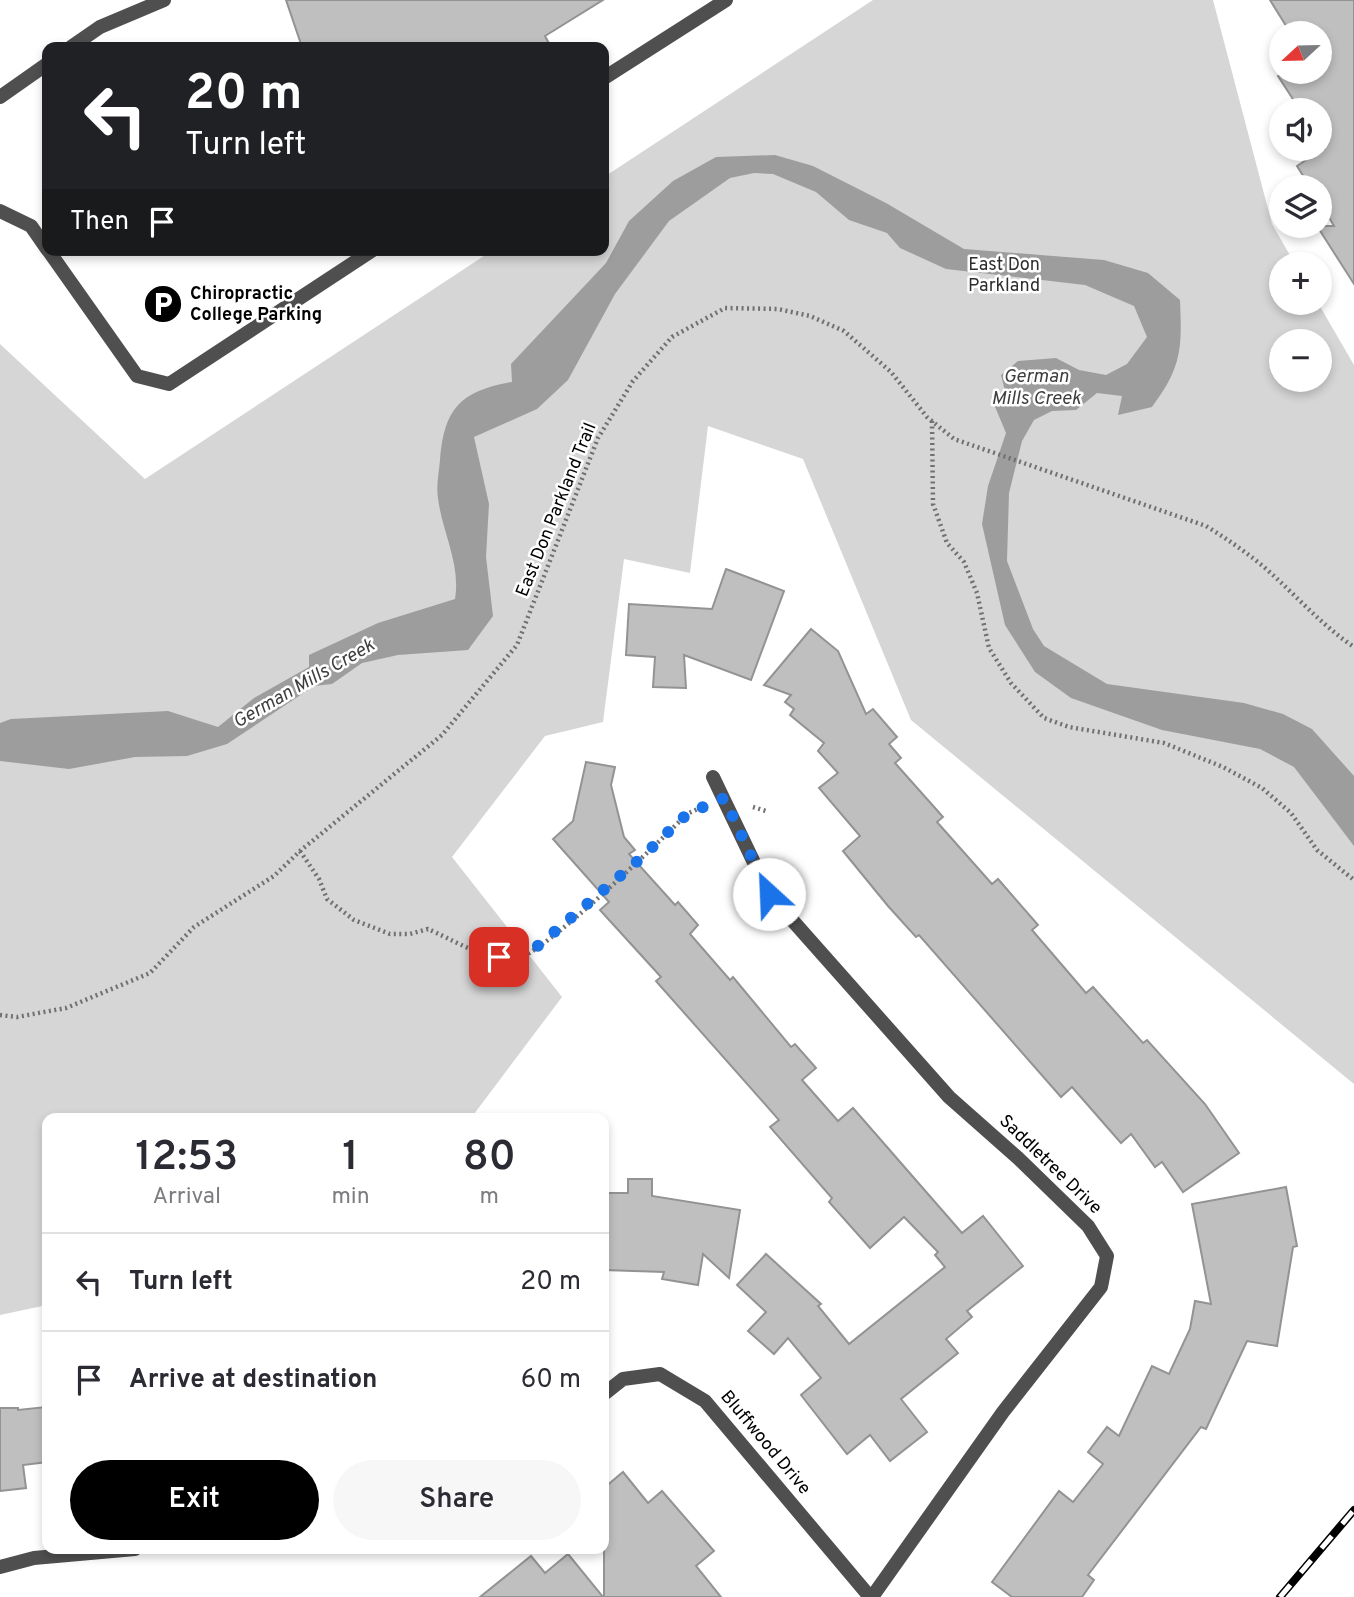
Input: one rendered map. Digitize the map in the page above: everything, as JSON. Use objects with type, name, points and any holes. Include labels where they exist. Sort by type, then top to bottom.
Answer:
[{"type":"street","points":[[78,42],[100,27],[164,0]]},
{"type":"street","points":[[609,75],[726,0]]},
{"type":"street","points":[[0,97],[42,68]]},
{"type":"street","points":[[0,211],[31,226],[42,242]]},
{"type":"street","points":[[52,256],[137,376],[169,384],[364,256]]},
{"type":"street","name":"Saddletree Drive","points":[[713,777],[769,894],[949,1097],[1018,1158],[1088,1226],[1107,1256],[1101,1287],[1003,1412],[871,1597]]},
{"type":"street","name":"Bluffwood Drive","points":[[609,1390],[623,1379],[660,1374],[705,1401],[871,1597]]},
{"type":"street","points":[[0,1567],[34,1558],[79,1554]]},
{"type":"path","name":"East Don Parkland Trail","points":[[0,1015],[17,1017],[66,1009],[150,973],[194,928],[274,876],[300,851],[442,735],[517,645],[598,438],[633,381],[672,337],[725,308],[778,309],[810,316],[844,331],[891,372],[932,421],[954,439],[1206,526],[1246,553],[1326,628],[1354,647]]},
{"type":"path","points":[[932,421],[933,504],[947,543],[964,562],[978,593],[989,648],[1019,692],[1044,718],[1069,727],[1164,743],[1223,767],[1262,788],[1291,813],[1317,850],[1354,880]]},
{"type":"path","points":[[300,851],[319,879],[327,899],[354,920],[390,934],[410,934],[428,929],[484,955],[514,960],[570,921],[687,814],[724,798]]},
{"type":"green space","name":"East Don Parkland","points":[[873,0],[1213,0],[1269,213],[1269,238],[1280,238],[1288,252],[1269,252],[1269,315],[1325,315],[1354,365],[1354,1084],[911,720],[803,459],[708,426],[690,573],[624,559],[603,722],[545,736],[452,857],[562,997],[475,1113],[42,1113],[42,1306],[0,1315],[0,344],[145,479],[484,256],[609,256],[609,174]]},
{"type":"water","name":"German Mills Creek","points":[[775,155],[813,166],[886,203],[964,249],[1104,260],[1148,273],[1180,300],[1181,331],[1175,368],[1152,407],[1118,415],[1122,396],[1097,393],[1076,410],[1052,411],[1034,420],[1022,441],[1009,493],[1007,561],[1033,629],[1044,646],[1107,684],[1244,703],[1283,714],[1312,729],[1354,776],[1354,846],[1294,767],[1260,749],[1162,730],[1071,698],[1035,672],[1005,625],[982,524],[988,486],[1006,433],[991,397],[1005,391],[1001,375],[1018,361],[1056,358],[1079,370],[1106,375],[1127,364],[1147,337],[1134,306],[1085,285],[946,269],[900,248],[887,233],[849,220],[816,192],[773,174],[754,173],[730,178],[669,221],[615,294],[568,380],[537,409],[474,437],[489,504],[486,557],[493,616],[468,650],[398,655],[362,663],[332,684],[314,686],[227,744],[187,756],[135,757],[69,769],[0,761],[0,723],[11,719],[168,711],[218,727],[254,698],[309,667],[309,655],[378,623],[455,599],[455,573],[437,489],[442,442],[451,415],[458,405],[480,391],[512,382],[511,364],[606,263],[629,221],[673,181],[716,157]]},
{"type":"building","points":[[286,0],[603,0],[545,36],[548,42],[300,42]]},
{"type":"building","points":[[1270,0],[1354,0],[1354,284],[1325,238],[1332,238],[1334,226],[1332,175],[1303,175],[1297,166],[1304,161],[1332,161],[1332,98],[1292,98],[1283,84],[1332,84],[1332,21],[1283,21]]},
{"type":"building","points":[[726,569],[784,591],[751,680],[684,655],[686,688],[653,687],[655,657],[626,655],[629,604],[712,609]]},
{"type":"building","points":[[811,629],[838,651],[866,714],[873,709],[897,737],[889,744],[901,758],[895,763],[943,817],[937,822],[992,884],[998,879],[1038,925],[1032,930],[1086,993],[1093,987],[1143,1043],[1147,1040],[1205,1104],[1239,1153],[1183,1192],[1162,1162],[1155,1167],[1131,1134],[1121,1143],[1072,1087],[1061,1097],[919,935],[916,937],[888,906],[843,851],[860,836],[819,788],[838,773],[818,751],[824,743],[790,715],[794,709],[785,702],[791,695],[764,685]]},
{"type":"building","points":[[586,762],[615,767],[611,785],[624,837],[635,850],[629,854],[675,905],[678,902],[698,925],[690,934],[730,980],[733,977],[791,1047],[795,1044],[816,1068],[802,1080],[838,1121],[853,1108],[962,1233],[983,1216],[1023,1266],[967,1311],[972,1317],[946,1339],[958,1353],[901,1399],[927,1432],[890,1461],[870,1435],[847,1454],[801,1395],[821,1378],[788,1338],[774,1354],[748,1331],[766,1312],[737,1285],[766,1254],[821,1304],[818,1306],[849,1344],[945,1267],[935,1255],[938,1252],[904,1217],[870,1248],[829,1202],[832,1198],[770,1127],[779,1120],[656,981],[661,977],[600,910],[609,902],[553,839],[573,821]]},
{"type":"building","points":[[628,1179],[652,1179],[652,1196],[740,1210],[729,1278],[703,1254],[698,1285],[662,1279],[664,1272],[609,1270],[609,1193],[628,1193]]},
{"type":"building","points":[[1286,1187],[1297,1246],[1293,1247],[1277,1346],[1247,1341],[1206,1429],[1201,1427],[1088,1575],[1094,1580],[1082,1597],[1012,1597],[992,1582],[1059,1491],[1073,1502],[1103,1464],[1088,1452],[1107,1427],[1119,1436],[1152,1366],[1169,1374],[1190,1329],[1195,1301],[1211,1304],[1192,1204]]},
{"type":"building","points":[[42,1407],[42,1463],[23,1465],[26,1488],[0,1491],[0,1408],[18,1410]]},
{"type":"building","points":[[623,1472],[648,1503],[662,1491],[714,1551],[696,1566],[721,1597],[604,1597],[604,1554],[609,1554],[609,1484]]},
{"type":"building","points":[[568,1554],[603,1597],[480,1597],[531,1556],[545,1573]]},
{"type":"railway","points":[[1280,1597],[1354,1510]]},
{"type":"place","name":"Chiropractic College Parking","points":[[163,304]]},
{"type":"route","points":[[499,957],[514,960],[539,945],[657,844],[687,814],[724,798],[769,894]]}]
